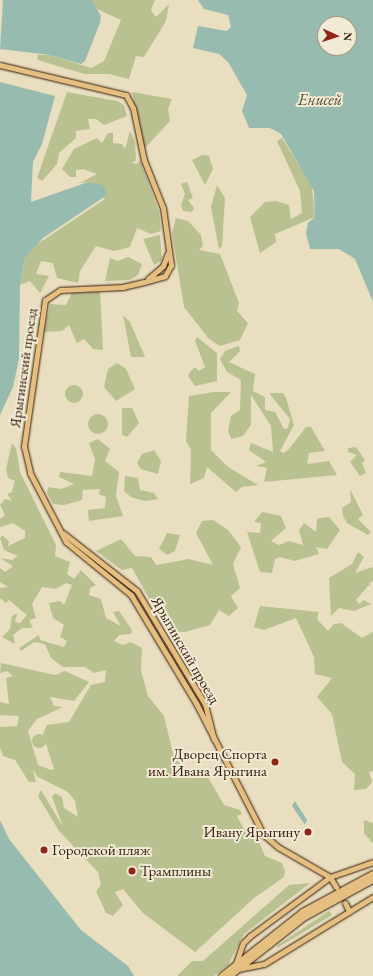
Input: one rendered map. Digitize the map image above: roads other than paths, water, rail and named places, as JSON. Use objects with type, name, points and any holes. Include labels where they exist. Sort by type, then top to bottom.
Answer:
[{"type":"highway","points":[[230,976],[236,968],[303,912],[373,874]]},
{"type":"highway","points":[[222,976],[236,968],[305,917],[373,880]]},
{"type":"main road","name":"Ярыгинский проезд","points":[[0,65],[126,95],[133,108],[144,160],[163,208],[170,249],[170,272],[144,282],[123,287],[60,290],[45,300],[41,311],[24,446],[30,473],[63,533],[66,542],[131,595],[198,708],[215,744],[263,834],[278,847],[330,877]]},
{"type":"main road","name":"Ярыгинский проезд","points":[[144,282],[164,266],[170,249]]},
{"type":"main road","name":"Ярыгинский проезд","points":[[63,533],[137,591],[205,704],[213,724],[215,744]]},
{"type":"main road","points":[[198,708],[205,704]]},
{"type":"main road","points":[[373,862],[330,877],[245,941],[236,968],[264,964],[373,897]]},
{"type":"main road","points":[[330,877],[336,886]]},
{"type":"main road","points":[[344,903],[349,911]]},
{"type":"water","points":[[3,0],[92,0],[101,16],[100,23],[85,61],[81,64],[50,55],[0,49]]},
{"type":"water","name":"Енисей","points":[[198,0],[373,0],[373,302],[355,259],[339,249],[310,249],[306,233],[308,223],[315,217],[314,191],[281,134],[270,128],[249,128],[242,111],[247,95],[228,62],[219,54],[193,48],[198,26],[227,31],[231,27],[228,15],[204,9]]},
{"type":"water","points":[[0,82],[55,96],[42,144],[33,162],[31,202],[88,182],[103,185],[107,195],[43,238],[25,258],[20,285],[19,359],[13,387],[0,415]]},
{"type":"water","points":[[295,801],[307,820],[305,825],[292,806]]},
{"type":"water","points":[[0,820],[9,839],[81,930],[128,966],[134,976],[0,976]]},
{"type":"place","name":"Дворец Спорта им. Ивана Ярыгина","points":[[275,762]]},
{"type":"place","name":"Ивану Ярыгину","points":[[308,832]]},
{"type":"place","name":"Городской пляж","points":[[44,850]]},
{"type":"place","name":"Трамплины","points":[[132,871]]}]
